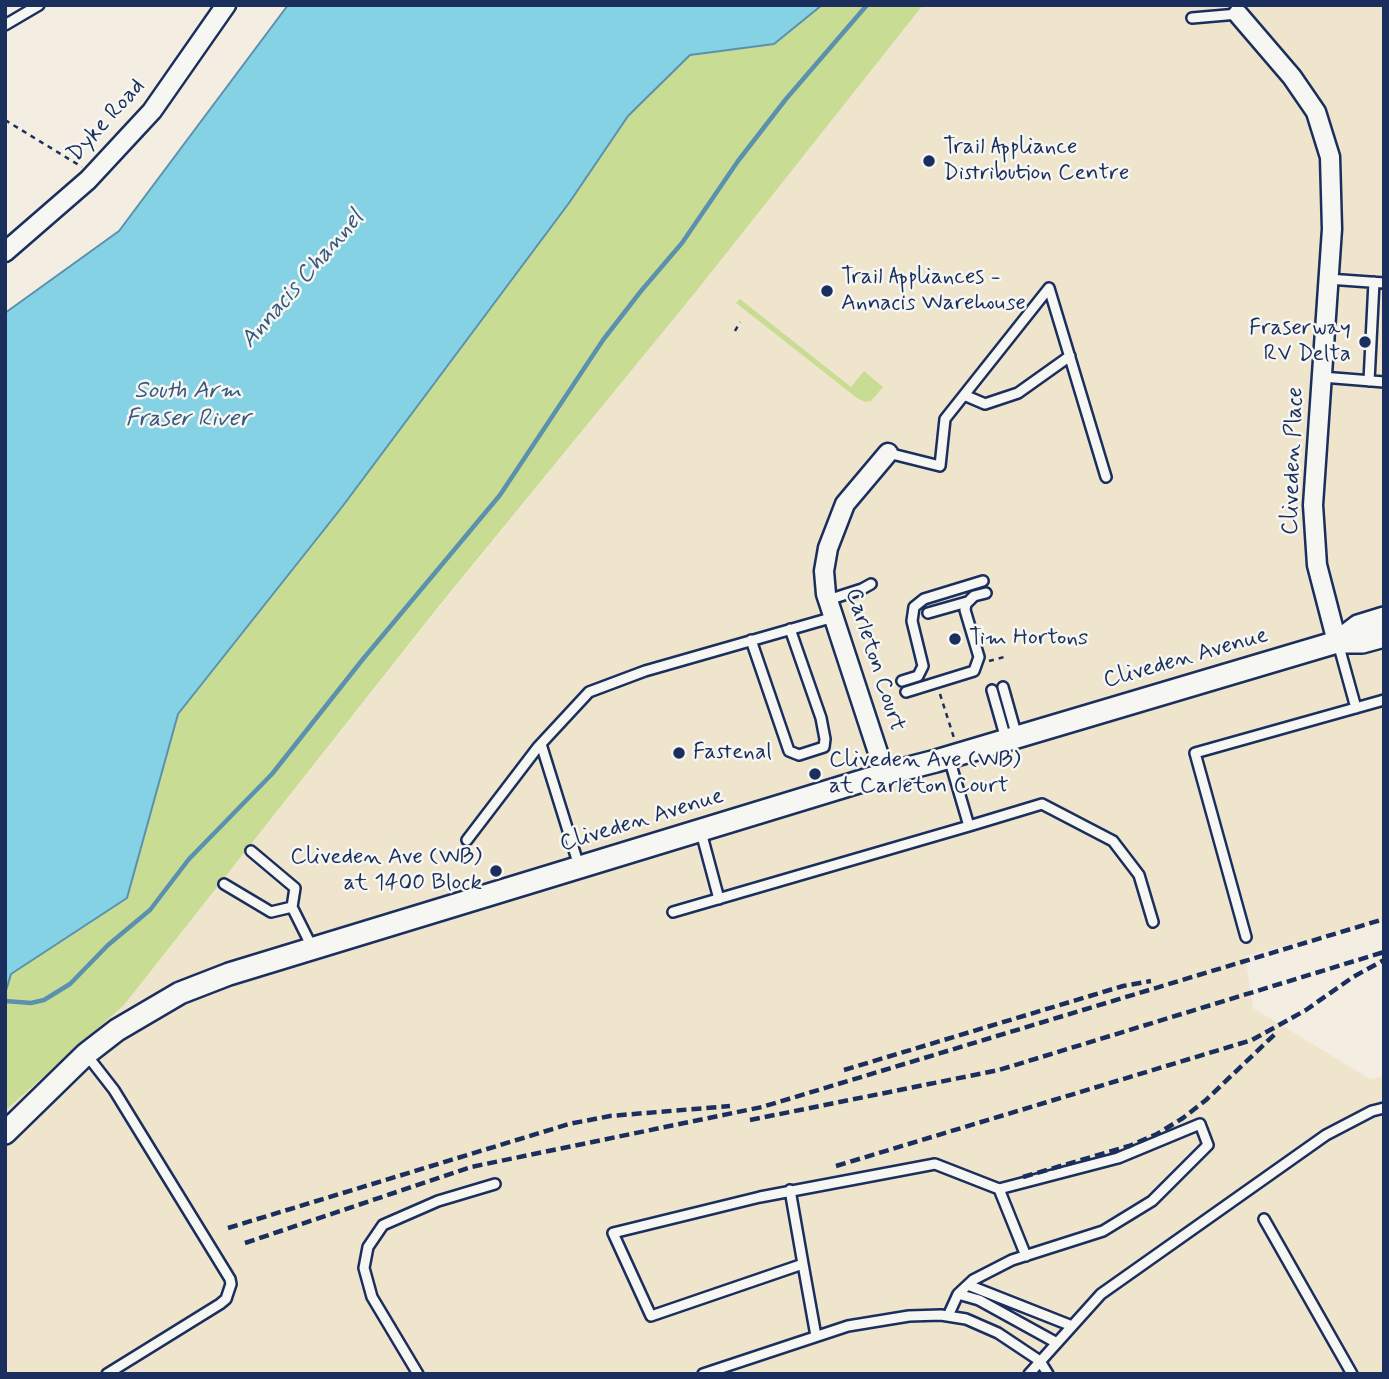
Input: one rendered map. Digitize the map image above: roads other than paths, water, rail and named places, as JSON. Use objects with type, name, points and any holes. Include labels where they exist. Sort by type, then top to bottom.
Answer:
[{"type":"street","name":"Dyke Road","points":[[5,252],[88,180],[152,111],[226,5]]},
{"type":"street","name":"Cliveden Place","points":[[1237,10],[1316,112],[1330,157],[1332,229],[1313,505],[1317,565],[1337,642]]},
{"type":"street","name":"Carleton Court","points":[[885,774],[831,609],[824,571],[828,548],[845,504],[888,453]]},
{"type":"street","name":"Cliveden Avenue","points":[[1337,642],[1358,626],[1384,618]]},
{"type":"street","name":"Cliveden Avenue","points":[[5,1133],[86,1054],[117,1030],[180,993],[229,974],[885,774],[949,758],[1337,642],[1362,642],[1384,636]]},
{"type":"lane","points":[[5,25],[39,5]]},
{"type":"lane","points":[[1192,18],[1237,10]]},
{"type":"lane","points":[[1328,279],[1379,282],[1369,381]]},
{"type":"lane","points":[[888,453],[940,466],[945,419],[1049,288],[1106,477]]},
{"type":"lane","points":[[964,395],[985,404],[1018,393],[1070,356]]},
{"type":"lane","points":[[1322,377],[1384,383]]},
{"type":"lane","points":[[902,681],[918,676],[923,666],[912,621],[914,607],[924,599],[983,581]]},
{"type":"lane","points":[[467,839],[541,744],[589,692],[645,671],[790,629],[831,609],[871,583]]},
{"type":"lane","points":[[928,613],[967,602],[974,596],[986,593]]},
{"type":"lane","points":[[906,692],[974,671],[978,664],[978,651],[965,610],[967,602]]},
{"type":"lane","points":[[751,640],[789,751],[799,755],[824,747],[825,739],[821,718],[790,629]]},
{"type":"lane","points":[[1337,642],[1356,708]]},
{"type":"lane","points":[[1003,687],[1012,738]]},
{"type":"lane","points":[[992,690],[1012,738]]},
{"type":"lane","points":[[1246,937],[1195,753],[1384,700]]},
{"type":"lane","points":[[541,744],[579,867]]},
{"type":"lane","points":[[949,758],[969,826]]},
{"type":"lane","points":[[673,912],[1042,804],[1113,841],[1139,875],[1153,922]]},
{"type":"lane","points":[[701,830],[719,899]]},
{"type":"lane","points":[[251,850],[295,888],[292,907],[313,948]]},
{"type":"lane","points":[[224,884],[271,912],[292,907]]},
{"type":"lane","points":[[86,1054],[114,1090],[231,1284],[226,1299],[220,1304],[107,1374]]},
{"type":"lane","points":[[1029,1374],[1101,1294],[1326,1135],[1372,1111],[1384,1108]]},
{"type":"lane","points":[[803,1264],[650,1316],[613,1233],[790,1191],[935,1164],[999,1189],[1118,1158],[1200,1124],[1208,1145],[1153,1201],[1103,1231],[1002,1265],[958,1294],[948,1316]]},
{"type":"lane","points":[[418,1374],[372,1297],[364,1268],[368,1247],[383,1226],[438,1201],[495,1184]]},
{"type":"lane","points":[[999,1189],[1026,1256]]},
{"type":"lane","points":[[790,1191],[816,1336]]},
{"type":"lane","points":[[1264,1219],[1352,1374]]},
{"type":"lane","points":[[968,1285],[1072,1326]]},
{"type":"lane","points":[[958,1294],[979,1300],[1057,1343]]},
{"type":"lane","points":[[703,1374],[848,1326],[909,1316],[966,1319],[998,1333],[1040,1361],[1048,1374]]},
{"type":"water","name":"South Arm Fraser River","points":[[288,5],[822,5],[774,44],[690,55],[628,116],[569,203],[342,507],[178,714],[127,898],[11,974],[5,994],[5,313],[119,231]]},
{"type":"waterway","points":[[5,1001],[31,1003],[44,1000],[70,984],[108,945],[150,910],[189,859],[272,774],[363,659],[500,495],[603,340],[682,243],[738,161],[786,99],[867,5]]},
{"type":"railway","points":[[245,1243],[471,1167],[762,1107],[1384,919]]},
{"type":"railway","points":[[750,1120],[999,1070],[1384,952]]},
{"type":"railway","points":[[836,1166],[1252,1040],[1306,1010],[1353,977],[1384,960]]},
{"type":"railway","points":[[844,1070],[1123,986],[1151,981]]},
{"type":"railway","points":[[1023,1177],[1129,1146],[1157,1134],[1206,1100],[1275,1034]]},
{"type":"railway","points":[[228,1228],[569,1124],[610,1116],[730,1106]]},
{"type":"place","name":"Trail Appliance Distribution Centre","points":[[929,161]]},
{"type":"place","name":"Trail Appliances - Annacis Warehouse","points":[[827,291]]},
{"type":"place","name":"Fraserway RV Delta","points":[[1365,342]]},
{"type":"place","name":"Tim Hortons","points":[[955,639]]},
{"type":"place","name":"Fastenal","points":[[679,753]]},
{"type":"place","name":"Cliveden Ave (WB) at Carleton Court","points":[[815,774]]},
{"type":"place","name":"Cliveden Ave (WB) at 1400 Block","points":[[496,871]]},
{"type":"water label","name":"Annacis Channel","points":[[303,280]]}]
